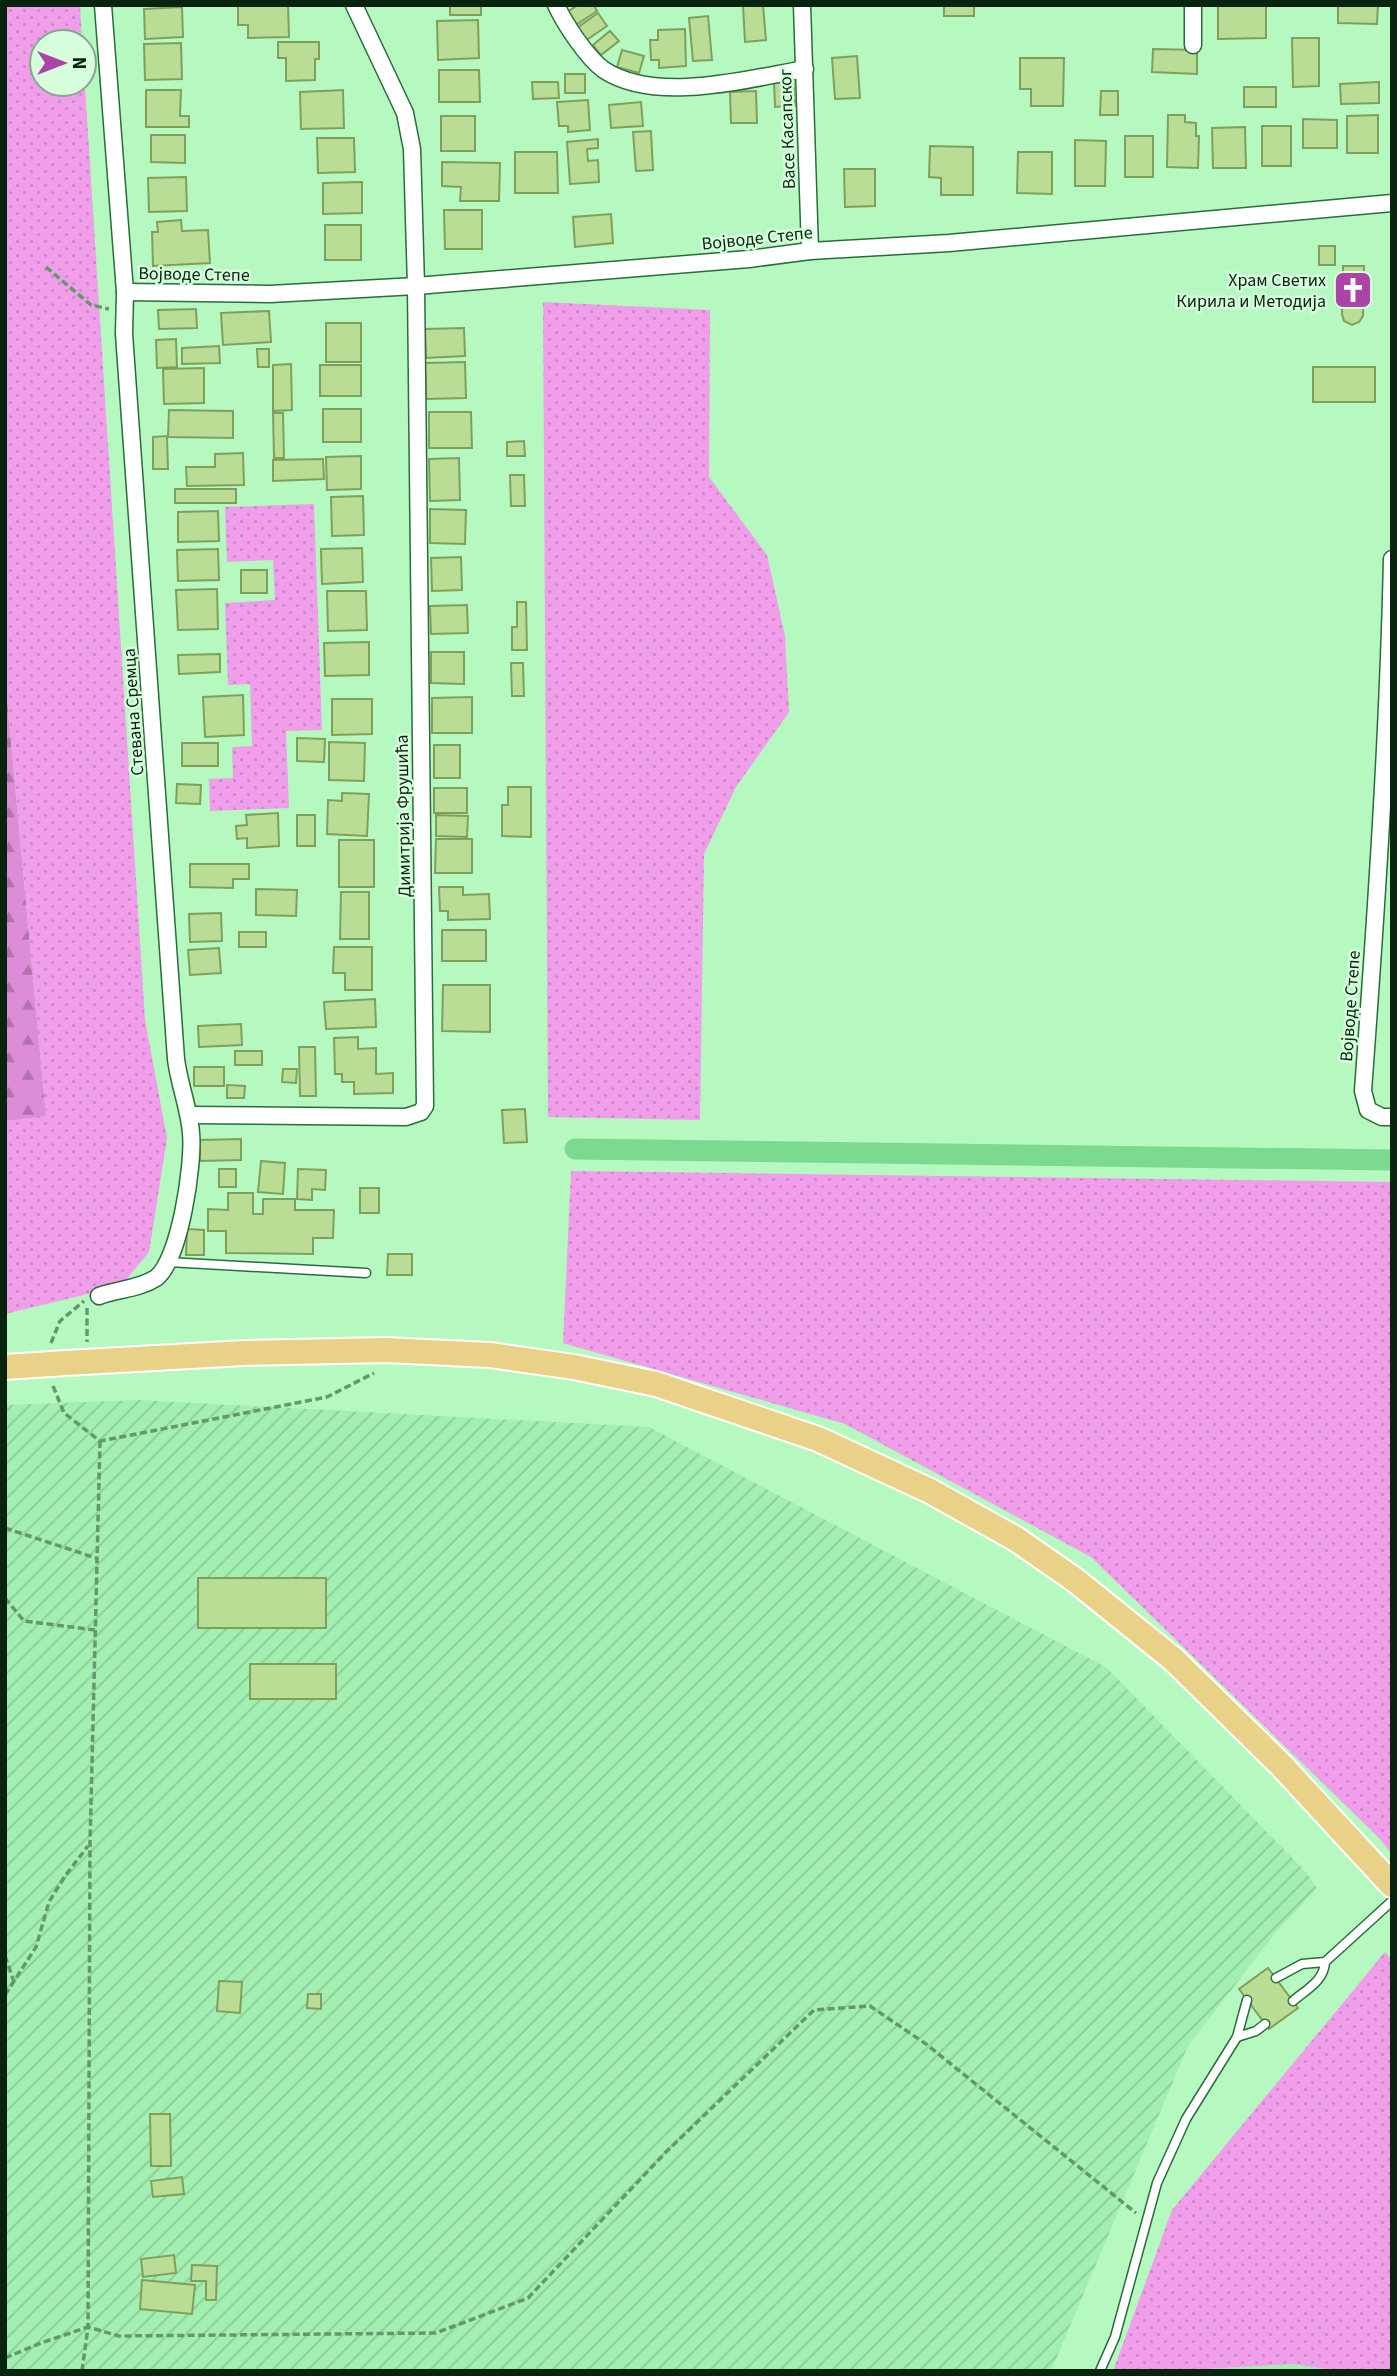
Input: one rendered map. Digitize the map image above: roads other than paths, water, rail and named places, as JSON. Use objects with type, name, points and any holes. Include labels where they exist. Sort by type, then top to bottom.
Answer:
[{"type":"main road","points":[[5,1367],[270,1352],[409,1350],[489,1354],[574,1367],[656,1384],[818,1439],[930,1490],[1016,1539],[1075,1580],[1173,1659],[1281,1765],[1392,1885]]},
{"type":"street","name":"Стевана Сремца","points":[[103,5],[125,292],[124,334],[176,1059],[189,1115],[192,1151],[183,1212],[168,1262]]},
{"type":"street","points":[[354,5],[405,113],[408,125],[412,149],[416,286]]},
{"type":"street","points":[[556,5],[565,24],[601,68],[618,78],[662,87],[692,86],[805,69]]},
{"type":"street","name":"Васе Касапског","points":[[802,5],[810,251]]},
{"type":"street","points":[[1193,5],[1193,45]]},
{"type":"street","name":"Војводе Степе","points":[[125,292],[270,294],[416,286],[735,260],[810,251],[949,243],[1392,203]]},
{"type":"street","name":"Димитрија Фрушића","points":[[189,1115],[406,1116],[421,1112],[425,1107],[416,286]]},
{"type":"street","name":"Војводе Степе","points":[[1392,559],[1385,880],[1363,1091],[1368,1110],[1382,1117],[1392,1117]]},
{"type":"street","points":[[93,1297],[142,1286],[156,1278],[168,1262]]},
{"type":"lane","points":[[168,1262],[366,1273]]},
{"type":"lane","points":[[1276,1978],[1302,1964],[1325,1962],[1392,1901]]},
{"type":"lane","points":[[1293,2001],[1319,1980],[1325,1962]]},
{"type":"lane","points":[[1100,2371],[1115,2337],[1157,2183],[1186,2119],[1237,2037],[1247,2000]]},
{"type":"lane","points":[[1237,2037],[1256,2031],[1265,2024]]},
{"type":"waterway","points":[[575,1149],[1392,1160]]},
{"type":"place","name":"Храм Светих Кирила и Методија","points":[[1353,290]]}]
